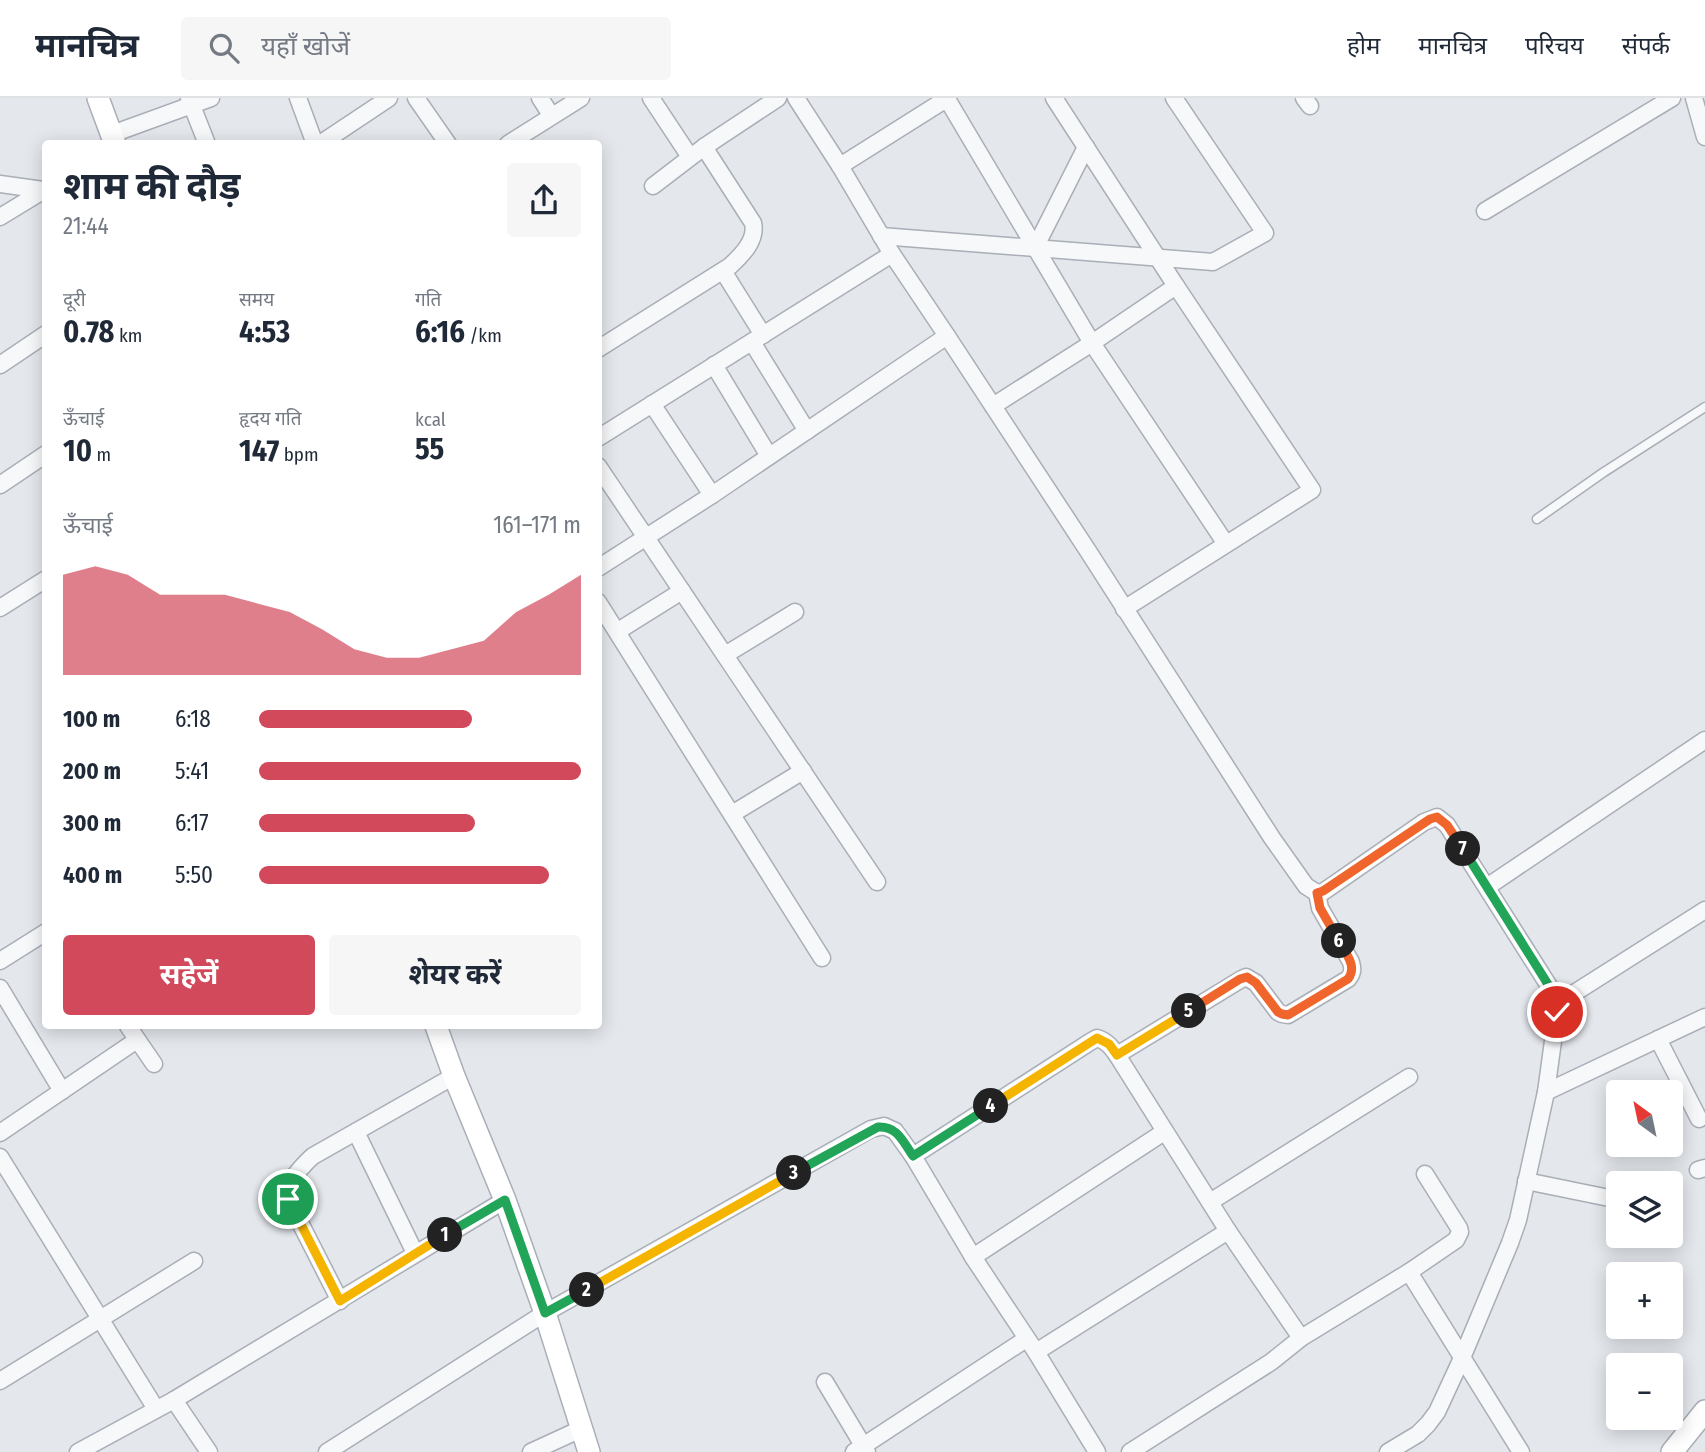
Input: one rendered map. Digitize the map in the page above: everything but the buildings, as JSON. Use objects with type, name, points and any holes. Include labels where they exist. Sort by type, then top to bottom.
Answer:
[{"type":"street","points":[[98,98],[114,139],[190,102],[211,98]]},
{"type":"street","points":[[298,98],[316,140]]},
{"type":"street","points":[[324,140],[390,98]]},
{"type":"street","points":[[415,98],[445,140]]},
{"type":"street","points":[[540,98],[551,115]]},
{"type":"street","points":[[514,140],[581,98]]},
{"type":"street","points":[[602,346],[723,271],[738,259],[755,230],[748,214],[651,98]]},
{"type":"street","points":[[653,186],[697,152],[778,98]]},
{"type":"street","points":[[796,98],[892,254],[1272,838],[1306,886],[1317,893],[1320,908],[1351,962],[1353,969],[1348,979],[1288,1015],[1278,1012],[1256,983],[1247,977],[1117,1055]]},
{"type":"street","points":[[840,166],[947,98],[1092,343],[1226,544]]},
{"type":"street","points":[[1054,98],[1175,286],[1312,490],[1125,609]]},
{"type":"street","points":[[881,236],[1213,262],[1265,233],[1174,98]]},
{"type":"street","points":[[1485,211],[1672,98]]},
{"type":"street","points":[[1694,98],[1705,137]]},
{"type":"street","points":[[190,102],[204,140]]},
{"type":"street","points":[[1035,248],[1086,147]]},
{"type":"street","points":[[0,184],[42,190]]},
{"type":"street","points":[[0,217],[42,191]]},
{"type":"street","points":[[602,435],[892,254]]},
{"type":"street","points":[[723,271],[807,431]]},
{"type":"street","points":[[993,406],[1175,286]]},
{"type":"street","points":[[602,566],[712,495],[947,336]]},
{"type":"street","points":[[0,365],[42,337]]},
{"type":"street","points":[[714,365],[769,456]]},
{"type":"street","points":[[652,404],[712,495]]},
{"type":"street","points":[[0,485],[42,457]]},
{"type":"street","points":[[602,472],[877,882]]},
{"type":"street","points":[[0,608],[42,582]]},
{"type":"street","points":[[618,631],[682,591]]},
{"type":"street","points":[[602,608],[822,958]]},
{"type":"street","points":[[725,655],[795,612]]},
{"type":"street","points":[[1487,887],[1705,740]]},
{"type":"street","points":[[732,814],[803,771]]},
{"type":"street","points":[[1317,893],[1424,822],[1437,817],[1447,825],[1561,1005]]},
{"type":"street","points":[[1388,1452],[1418,1434],[1437,1412],[1510,1243],[1518,1220],[1546,1093],[1557,1012],[1561,1005],[1705,910]]},
{"type":"street","points":[[0,961],[42,935]]},
{"type":"street","points":[[0,988],[62,1091]]},
{"type":"street","points":[[1546,1093],[1705,1017]]},
{"type":"street","points":[[130,1029],[154,1064]]},
{"type":"street","points":[[437,1029],[505,1200],[545,1313],[589,1452]]},
{"type":"street","points":[[913,1156],[1097,1038],[1109,1044],[1117,1055],[1228,1231],[1301,1338]]},
{"type":"street","points":[[1658,1039],[1699,1119]]},
{"type":"street","points":[[0,1133],[137,1040]]},
{"type":"street","points":[[340,1301],[285,1194],[287,1189],[303,1164],[313,1156],[454,1076]]},
{"type":"street","points":[[1210,1202],[1409,1077]]},
{"type":"street","points":[[329,1452],[545,1313],[871,1129],[884,1126],[895,1131],[913,1156],[973,1257],[1097,1452]]},
{"type":"street","points":[[356,1132],[415,1253]]},
{"type":"street","points":[[973,1257],[1164,1132]]},
{"type":"street","points":[[0,1157],[156,1409]]},
{"type":"street","points":[[1130,1452],[1272,1362],[1301,1338],[1456,1240],[1460,1232],[1425,1174]]},
{"type":"street","points":[[1527,1181],[1606,1197]]},
{"type":"street","points":[[85,1450],[174,1400],[505,1200]]},
{"type":"street","points":[[825,1382],[862,1450],[1031,1345],[1228,1231]]},
{"type":"street","points":[[2,1375],[101,1319],[194,1261]]},
{"type":"street","points":[[1409,1272],[1521,1452]]},
{"type":"street","points":[[174,1400],[209,1452]]},
{"type":"street","points":[[1672,1452],[1705,1411]]},
{"type":"street","points":[[531,1452],[581,1429]]},
{"type":"lane","points":[[1537,519],[1705,407]]},
{"type":"route","points":[[288,1199],[340,1301],[505,1200],[545,1313],[871,1129],[884,1126],[891,1128],[913,1156],[1097,1038],[1109,1044],[1117,1055],[1240,979],[1247,977],[1253,980],[1278,1012],[1288,1015],[1352,974],[1351,962],[1320,908],[1317,893],[1424,822],[1437,817],[1447,825],[1561,1005],[1557,1012]]}]
